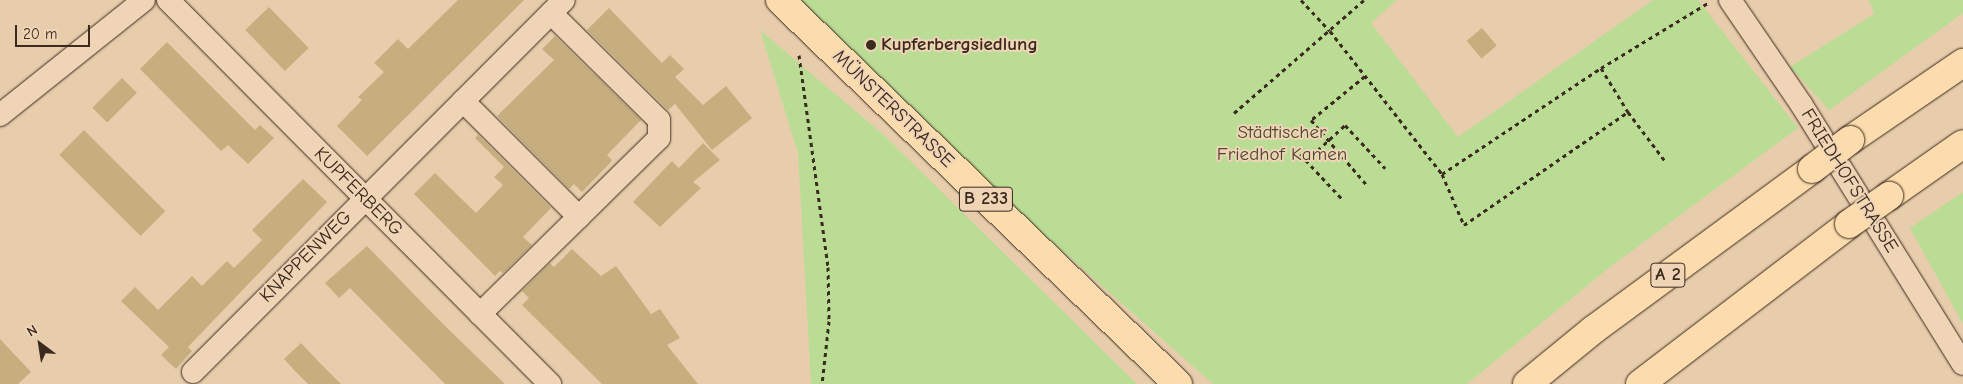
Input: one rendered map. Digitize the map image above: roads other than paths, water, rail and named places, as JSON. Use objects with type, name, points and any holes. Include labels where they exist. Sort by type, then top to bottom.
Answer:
[{"type":"main road","name":"MÜNSTERSTRASSE","points":[[787,7],[1178,384]]},
{"type":"main road","name":"A 2","points":[[1527,384],[1593,330],[1850,140],[1963,63]]},
{"type":"main road","points":[[1640,384],[1849,224],[1963,144]]},
{"type":"street","points":[[0,115],[144,0]]},
{"type":"street","name":"KUPFERBERG","points":[[168,0],[550,384]]},
{"type":"street","name":"FRIEDHOFSTRASSE","points":[[1730,0],[1801,104],[1963,364]]},
{"type":"street","name":"KNAPPENWEG","points":[[193,372],[364,198],[558,6],[660,120],[658,138],[480,314]]},
{"type":"street","points":[[463,101],[579,217]]},
{"type":"place","name":"Kupferbergsiedlung","points":[[871,45]]},
{"type":"park label","name":"Städtischer Friedhof Kamen","points":[[1282,144]]}]
